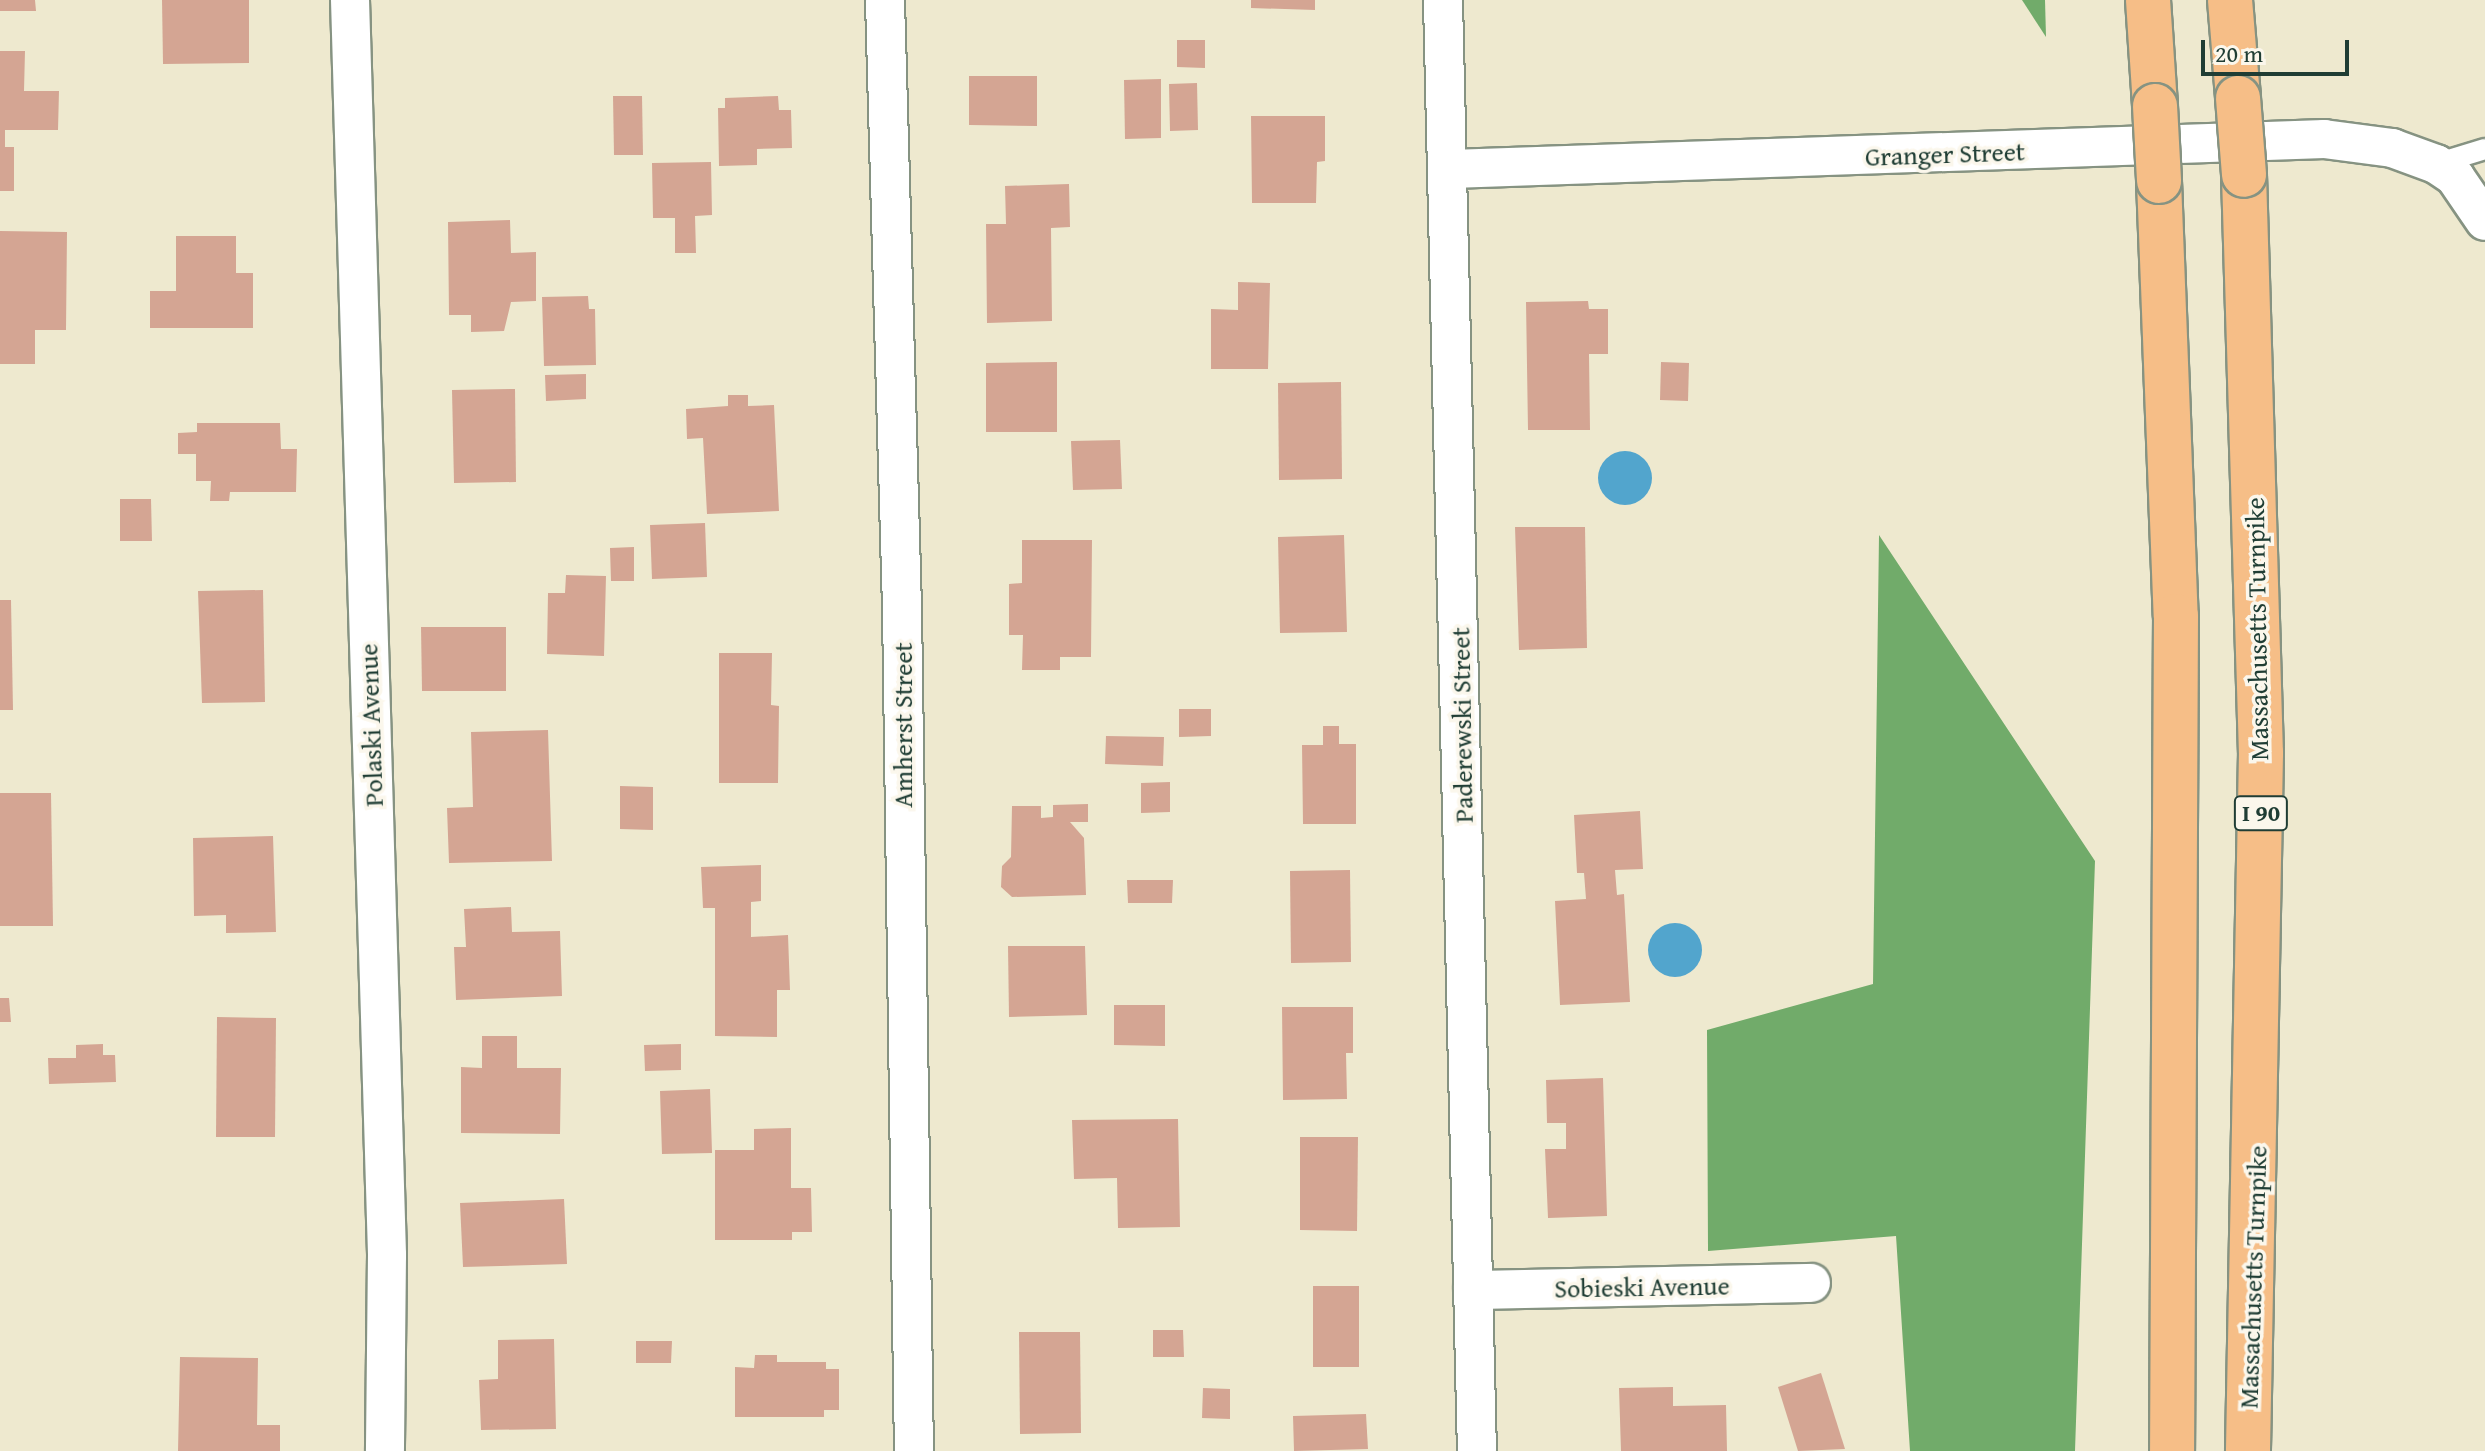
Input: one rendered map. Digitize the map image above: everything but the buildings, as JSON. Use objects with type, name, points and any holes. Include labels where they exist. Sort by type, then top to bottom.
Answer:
[{"type":"highway","points":[[2148,0],[2159,181],[2177,646],[2172,1451]]},
{"type":"highway","name":"Massachusetts Turnpike","points":[[2230,0],[2244,175],[2261,753],[2248,1451]]},
{"type":"street","name":"Polaski Avenue","points":[[350,0],[387,1255],[385,1451]]},
{"type":"street","name":"Amherst Street","points":[[885,0],[902,607],[914,1451]]},
{"type":"street","name":"Paderewski Street","points":[[1443,0],[1451,169],[1477,1451]]},
{"type":"street","name":"Granger Street","points":[[1451,169],[2324,139],[2392,148],[2436,164]]},
{"type":"street","points":[[2436,164],[2455,177],[2485,221]]},
{"type":"street","name":"Sobieski Avenue","points":[[1473,1290],[1811,1283]]},
{"type":"lane","points":[[2436,164],[2485,149]]},
{"type":"green space","points":[[2022,0],[2045,0],[2046,37]]},
{"type":"green space","points":[[1879,535],[2095,861],[2075,1451],[1910,1451],[1896,1236],[1708,1251],[1707,1030],[1873,984]]},
{"type":"water","points":[[1625,451],[1644,459],[1652,478],[1644,497],[1625,505],[1606,497],[1598,478],[1606,459]]},
{"type":"water","points":[[1675,923],[1686,925],[1694,931],[1700,939],[1700,961],[1694,969],[1686,975],[1675,977],[1664,975],[1656,969],[1650,961],[1648,950],[1650,939],[1656,931],[1664,925]]}]
